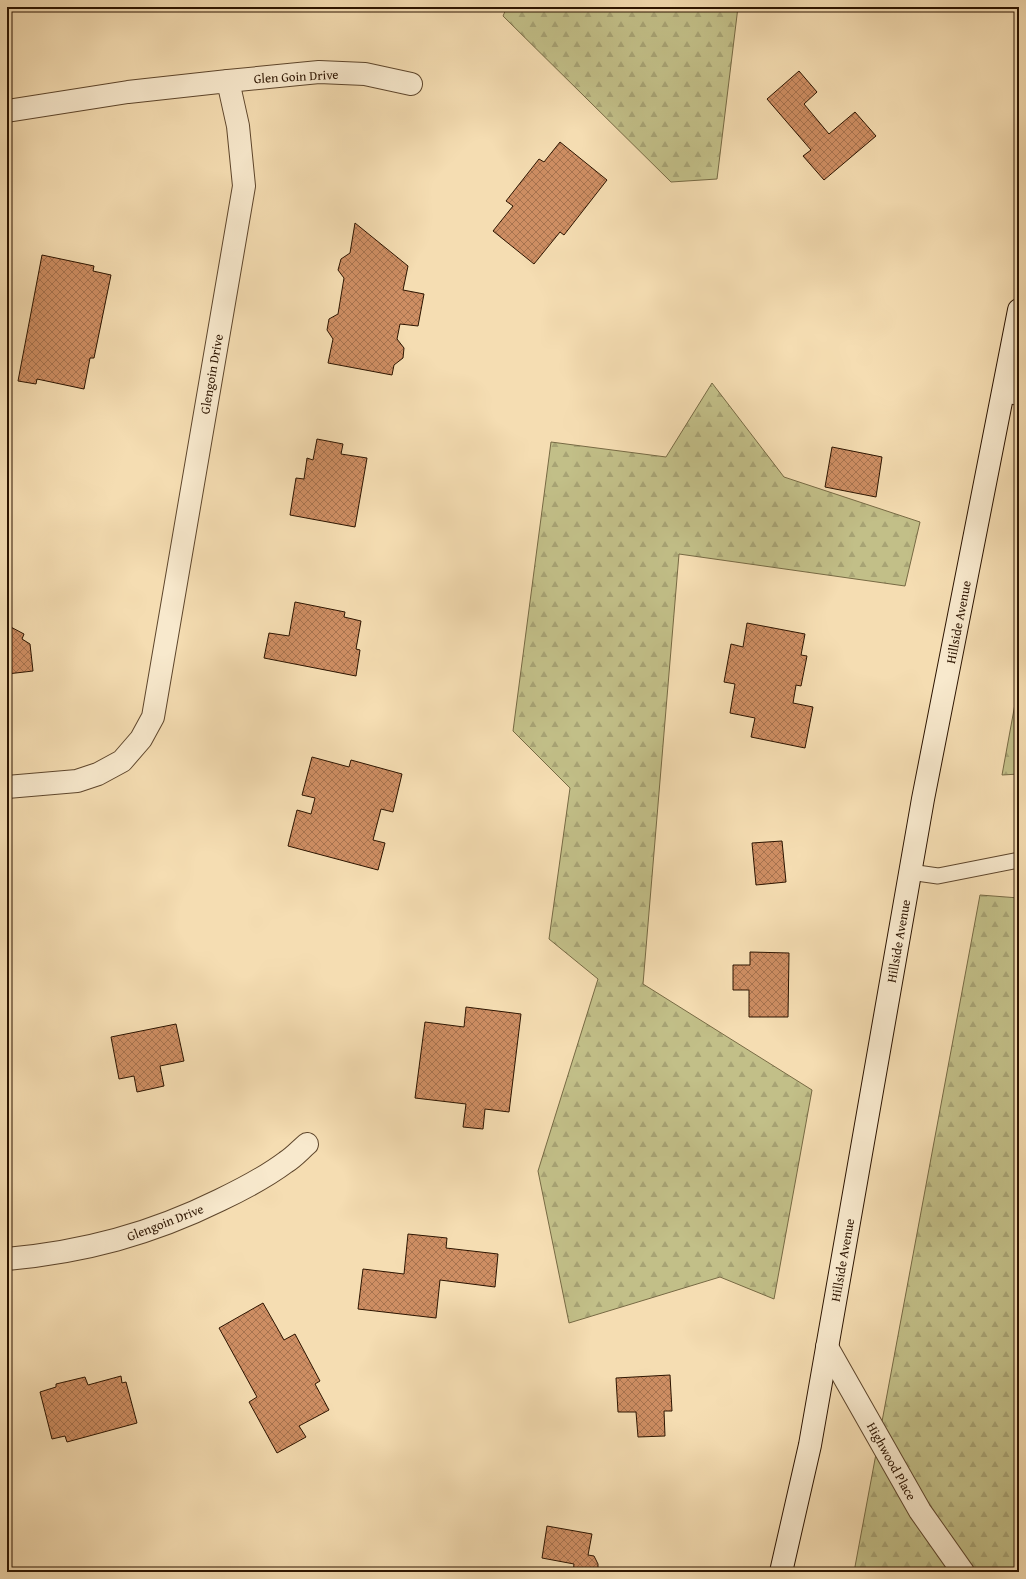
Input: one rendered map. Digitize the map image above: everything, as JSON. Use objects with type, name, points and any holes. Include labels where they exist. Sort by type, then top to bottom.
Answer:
[{"type":"street","name":"Glen Goin Drive","points":[[228,80],[319,72],[366,74],[411,84]]},
{"type":"street","points":[[7,111],[128,92],[228,80]]},
{"type":"street","name":"Glengoin Drive","points":[[7,787],[77,781],[98,774],[122,761],[141,739],[153,717],[244,186],[238,126],[228,80]]},
{"type":"street","name":"Hillside Avenue","points":[[781,1572],[810,1445],[930,765],[1011,392],[1019,310]]},
{"type":"street","name":"Glengoin Drive","points":[[7,1259],[75,1250],[132,1236],[186,1217],[247,1187],[287,1162],[307,1144]]},
{"type":"street","name":"Highwood Place","points":[[827,1346],[920,1511],[963,1572]]},
{"type":"lane","points":[[910,872],[938,876],[1019,860]]},
{"type":"green space","points":[[507,7],[738,7],[717,179],[671,182],[503,16]]},
{"type":"green space","points":[[712,383],[784,477],[920,522],[905,586],[679,554],[643,984],[812,1090],[774,1299],[720,1277],[569,1323],[538,1171],[598,979],[549,939],[570,788],[513,731],[551,442],[666,457]]},
{"type":"green space","points":[[1019,682],[1019,774],[1002,775]]},
{"type":"green space","points":[[980,895],[1019,898],[1019,1572],[854,1572]]},
{"type":"building","points":[[799,71],[817,92],[804,104],[829,134],[855,112],[876,136],[824,180],[803,156],[811,150],[767,99]]},
{"type":"building","points":[[560,142],[607,180],[564,235],[560,232],[534,264],[493,231],[513,206],[506,201],[539,159],[544,162]]},
{"type":"building","points":[[355,223],[408,266],[403,290],[424,294],[418,326],[400,324],[397,339],[404,348],[403,358],[394,365],[392,375],[328,363],[333,339],[327,330],[329,319],[338,314],[344,278],[338,270],[341,259],[350,253]]},
{"type":"building","points":[[42,255],[94,266],[93,271],[111,275],[94,358],[90,358],[84,389],[37,379],[36,384],[18,381]]},
{"type":"building","points":[[317,439],[343,444],[341,454],[367,458],[355,527],[290,515],[296,478],[304,479],[307,458],[313,460]]},
{"type":"building","points":[[832,447],[882,457],[876,497],[825,487]]},
{"type":"building","points":[[295,602],[345,612],[344,617],[361,621],[356,649],[360,650],[356,676],[264,658],[269,633],[289,636]]},
{"type":"building","points":[[747,623],[805,634],[801,655],[807,656],[801,686],[796,685],[793,703],[813,707],[805,748],[751,737],[755,718],[730,713],[735,684],[724,682],[731,644],[743,647]]},
{"type":"building","points":[[7,625],[24,634],[22,639],[30,644],[33,671],[7,674]]},
{"type":"building","points":[[312,757],[349,767],[351,760],[402,774],[393,812],[381,809],[373,840],[385,843],[378,870],[288,846],[297,810],[311,814],[315,798],[302,795]]},
{"type":"building","points":[[782,841],[786,882],[756,885],[752,843]]},
{"type":"building","points":[[750,952],[789,953],[788,1017],[749,1017],[749,990],[733,990],[733,965],[750,965]]},
{"type":"building","points":[[466,1007],[521,1014],[509,1112],[485,1109],[483,1129],[463,1127],[466,1104],[415,1098],[425,1022],[464,1027]]},
{"type":"building","points":[[176,1024],[184,1061],[160,1066],[164,1086],[137,1092],[134,1076],[119,1079],[111,1037]]},
{"type":"building","points":[[408,1234],[447,1238],[446,1248],[498,1254],[495,1287],[440,1280],[436,1318],[358,1309],[363,1269],[404,1274]]},
{"type":"building","points":[[263,1303],[284,1340],[295,1334],[320,1381],[315,1384],[329,1410],[299,1426],[306,1437],[277,1453],[249,1402],[257,1397],[219,1328]]},
{"type":"building","points":[[670,1375],[672,1411],[664,1411],[665,1436],[638,1437],[636,1412],[618,1412],[616,1378]]},
{"type":"building","points":[[121,1376],[122,1383],[126,1382],[137,1423],[67,1442],[65,1436],[52,1439],[40,1392],[56,1387],[56,1384],[85,1377],[88,1385]]},
{"type":"building","points":[[547,1526],[592,1534],[588,1555],[594,1556],[598,1564],[598,1572],[573,1572],[574,1564],[542,1558]]}]
